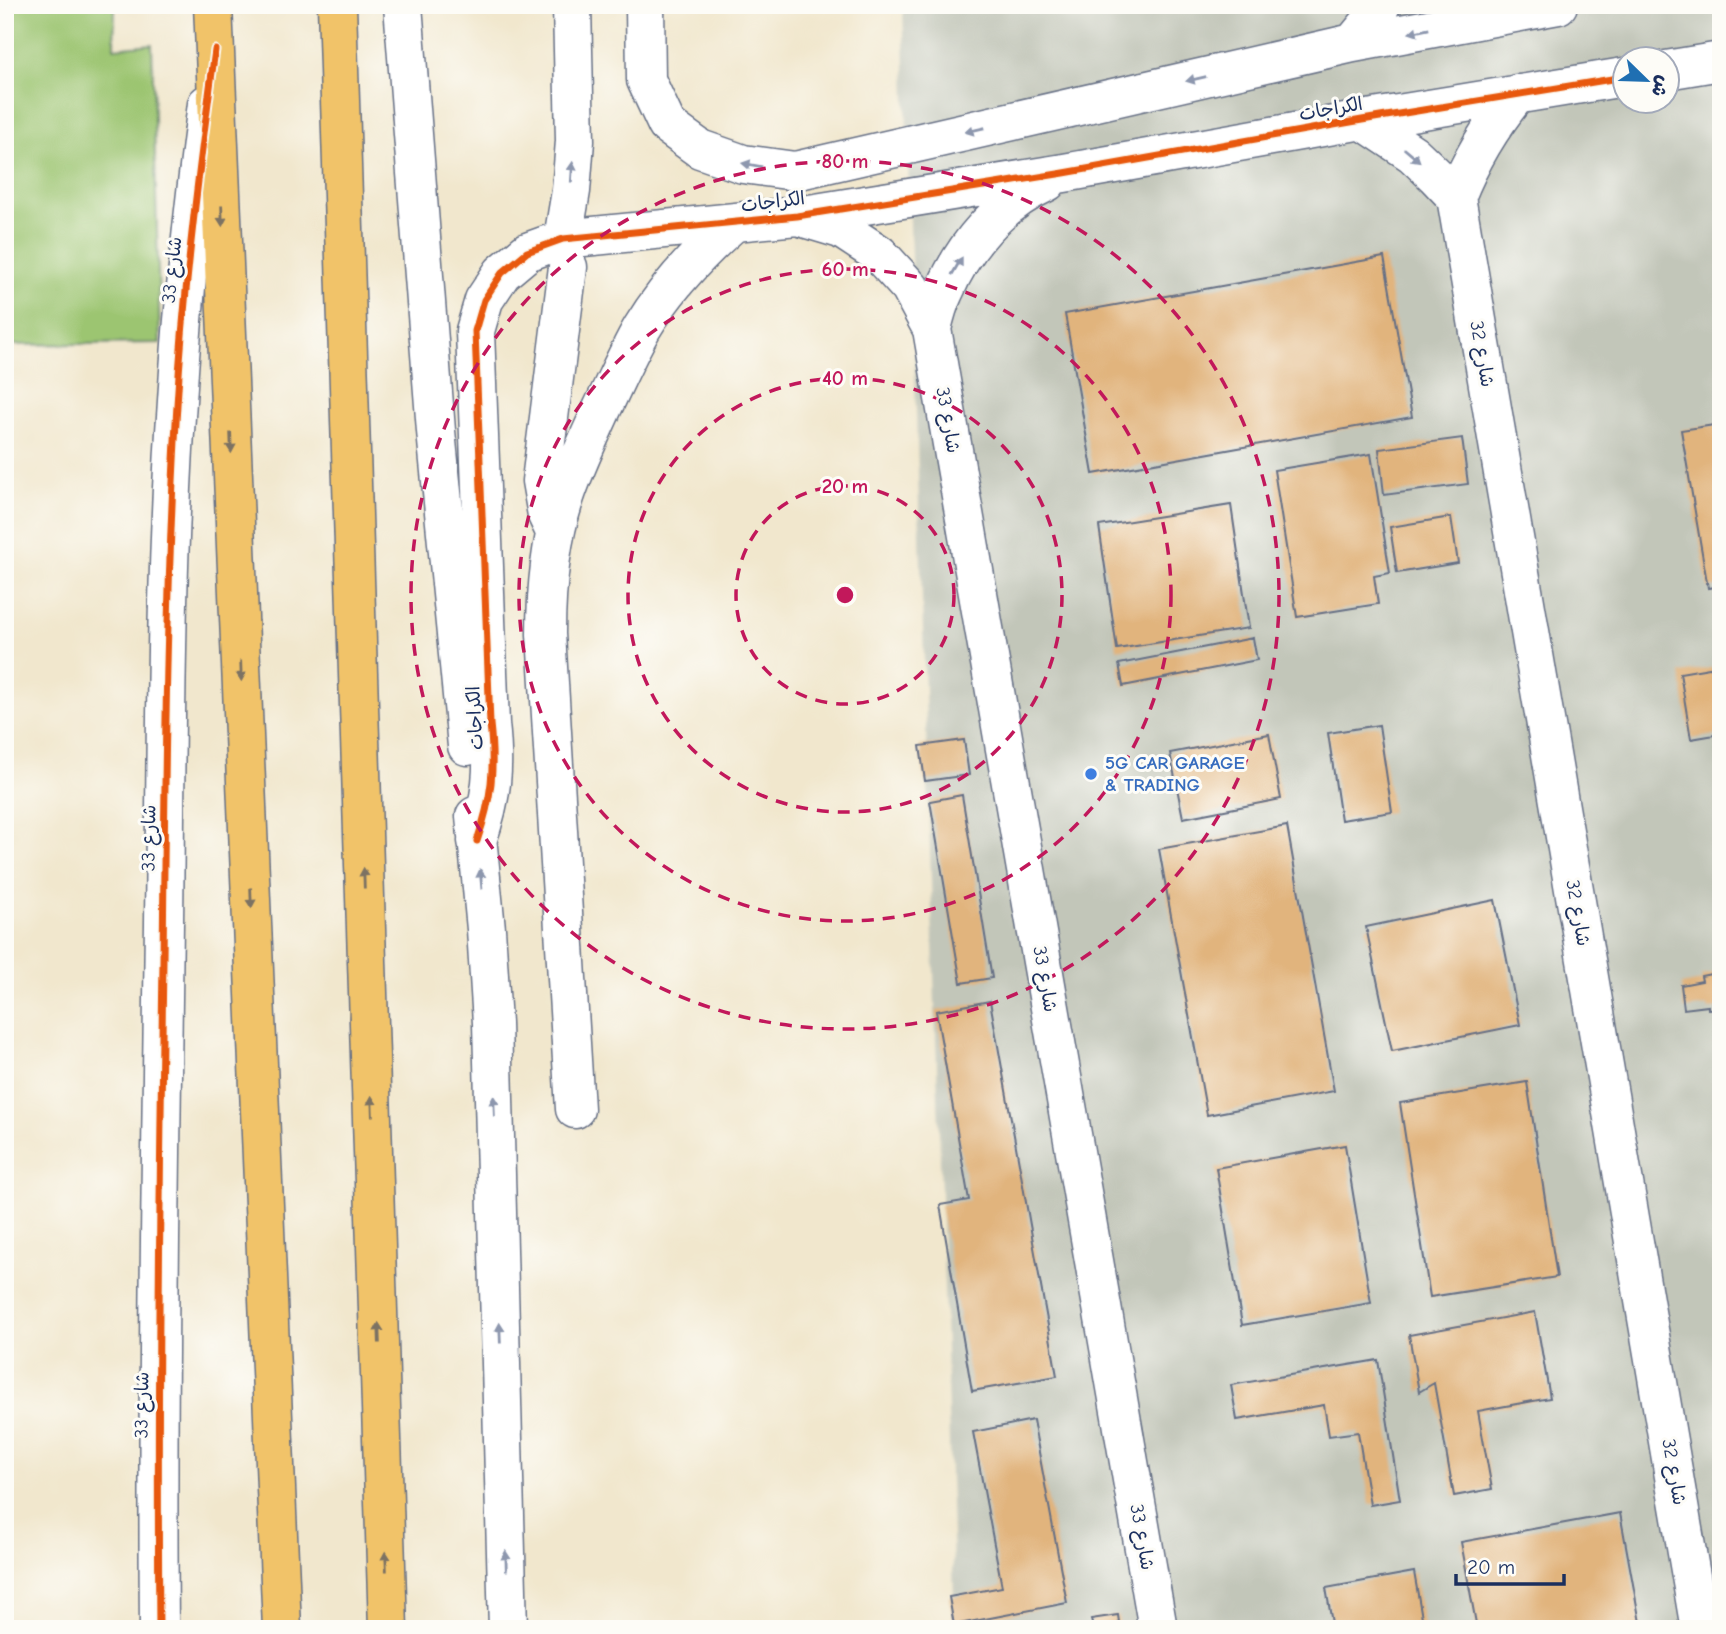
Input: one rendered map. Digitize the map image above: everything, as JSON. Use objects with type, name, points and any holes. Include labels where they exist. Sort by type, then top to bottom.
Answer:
[{"type":"highway","name":"شارع 33","points":[[213,5],[282,1629]]},
{"type":"highway","points":[[337,5],[388,1629]]},
{"type":"street","points":[[403,5],[436,431],[477,841],[492,1023],[508,1629]]},
{"type":"street","points":[[555,532],[547,515],[541,481],[575,141],[572,5]]},
{"type":"street","name":"الكراجات","points":[[645,5],[646,80],[667,125],[700,149],[743,164],[795,172],[1493,10],[1558,5]]},
{"type":"street","points":[[1353,43],[1381,5]]},
{"type":"street","name":"شارع 33","points":[[159,1629],[157,1440],[171,521],[186,285],[215,50]]},
{"type":"street","points":[[1680,68],[1721,61]]},
{"type":"street","name":"الكراجات","points":[[477,841],[487,813],[494,753],[490,724],[475,331],[484,300],[502,273],[527,252],[565,253],[733,223],[797,216],[1064,173],[1610,79]]},
{"type":"street","points":[[1362,120],[1413,154],[1456,197],[1481,143],[1517,94]]},
{"type":"street","name":"شارع 33","points":[[932,329],[942,295],[958,263],[978,234],[1004,209],[1032,188],[1064,173]]},
{"type":"street","name":"شارع 32","points":[[1456,197],[1700,1629]]},
{"type":"street","name":"شارع 33","points":[[797,216],[841,229],[879,254],[910,288],[932,329],[1158,1629]]},
{"type":"street","points":[[575,1110],[546,634],[547,589],[555,532],[576,466],[627,356],[644,326],[684,271],[733,223]]},
{"type":"shaded area","points":[[903,5],[1721,5],[1721,1629],[955,1629]]},
{"type":"green space","points":[[5,5],[115,5],[114,48],[152,44],[160,343],[5,345]]},
{"type":"building","points":[[1384,257],[1412,417],[1093,474],[1065,314]]},
{"type":"building","points":[[1721,424],[1721,586],[1708,588],[1681,430]]},
{"type":"building","points":[[1462,438],[1468,484],[1384,495],[1379,449]]},
{"type":"building","points":[[1371,454],[1390,573],[1374,576],[1378,604],[1297,617],[1274,470]]},
{"type":"building","points":[[1231,505],[1249,628],[1117,649],[1099,526]]},
{"type":"building","points":[[1451,517],[1458,563],[1397,573],[1390,527]]},
{"type":"building","points":[[1253,638],[1257,660],[1123,686],[1119,664]]},
{"type":"building","points":[[1721,666],[1721,734],[1691,739],[1680,673]]},
{"type":"building","points":[[1379,725],[1392,812],[1341,820],[1328,733]]},
{"type":"building","points":[[1269,734],[1281,799],[1183,818],[1170,753]]},
{"type":"building","points":[[964,740],[969,775],[925,781],[920,746]]},
{"type":"building","points":[[962,795],[992,978],[961,983],[930,801]]},
{"type":"building","points":[[1287,826],[1334,1091],[1207,1115],[1159,849]]},
{"type":"building","points":[[1495,900],[1520,1025],[1392,1051],[1366,927]]},
{"type":"building","points":[[1721,972],[1721,1008],[1708,1009],[1708,1006],[1684,1009],[1681,985],[1702,981],[1701,976]]},
{"type":"building","points":[[990,1001],[1057,1376],[972,1391],[940,1205],[969,1200],[936,1011]]},
{"type":"building","points":[[1527,1082],[1557,1277],[1430,1297],[1400,1103]]},
{"type":"building","points":[[1345,1145],[1371,1303],[1242,1325],[1216,1168]]},
{"type":"building","points":[[1535,1312],[1550,1398],[1478,1411],[1492,1489],[1454,1496],[1434,1383],[1419,1392],[1409,1335]]},
{"type":"building","points":[[1378,1360],[1400,1500],[1370,1505],[1358,1432],[1329,1436],[1324,1405],[1237,1420],[1231,1385]]},
{"type":"building","points":[[1033,1420],[1067,1603],[954,1625],[949,1597],[1002,1587],[973,1432]]},
{"type":"building","points":[[1620,1513],[1641,1628],[1477,1629],[1461,1542]]},
{"type":"building","points":[[1414,1572],[1424,1629],[1333,1629],[1326,1588]]},
{"type":"building","points":[[1118,1615],[1120,1629],[1093,1629],[1091,1619]]},
{"type":"cycle path","points":[[159,1629],[160,1212],[170,544],[184,316],[215,50]]},
{"type":"cycle path","points":[[477,841],[489,797],[492,755],[475,331],[484,300],[502,273],[527,252],[563,239],[797,216],[1610,79]]},
{"type":"place","name":"5G CAR GARAGE & TRADING","points":[[1091,774]]}]
